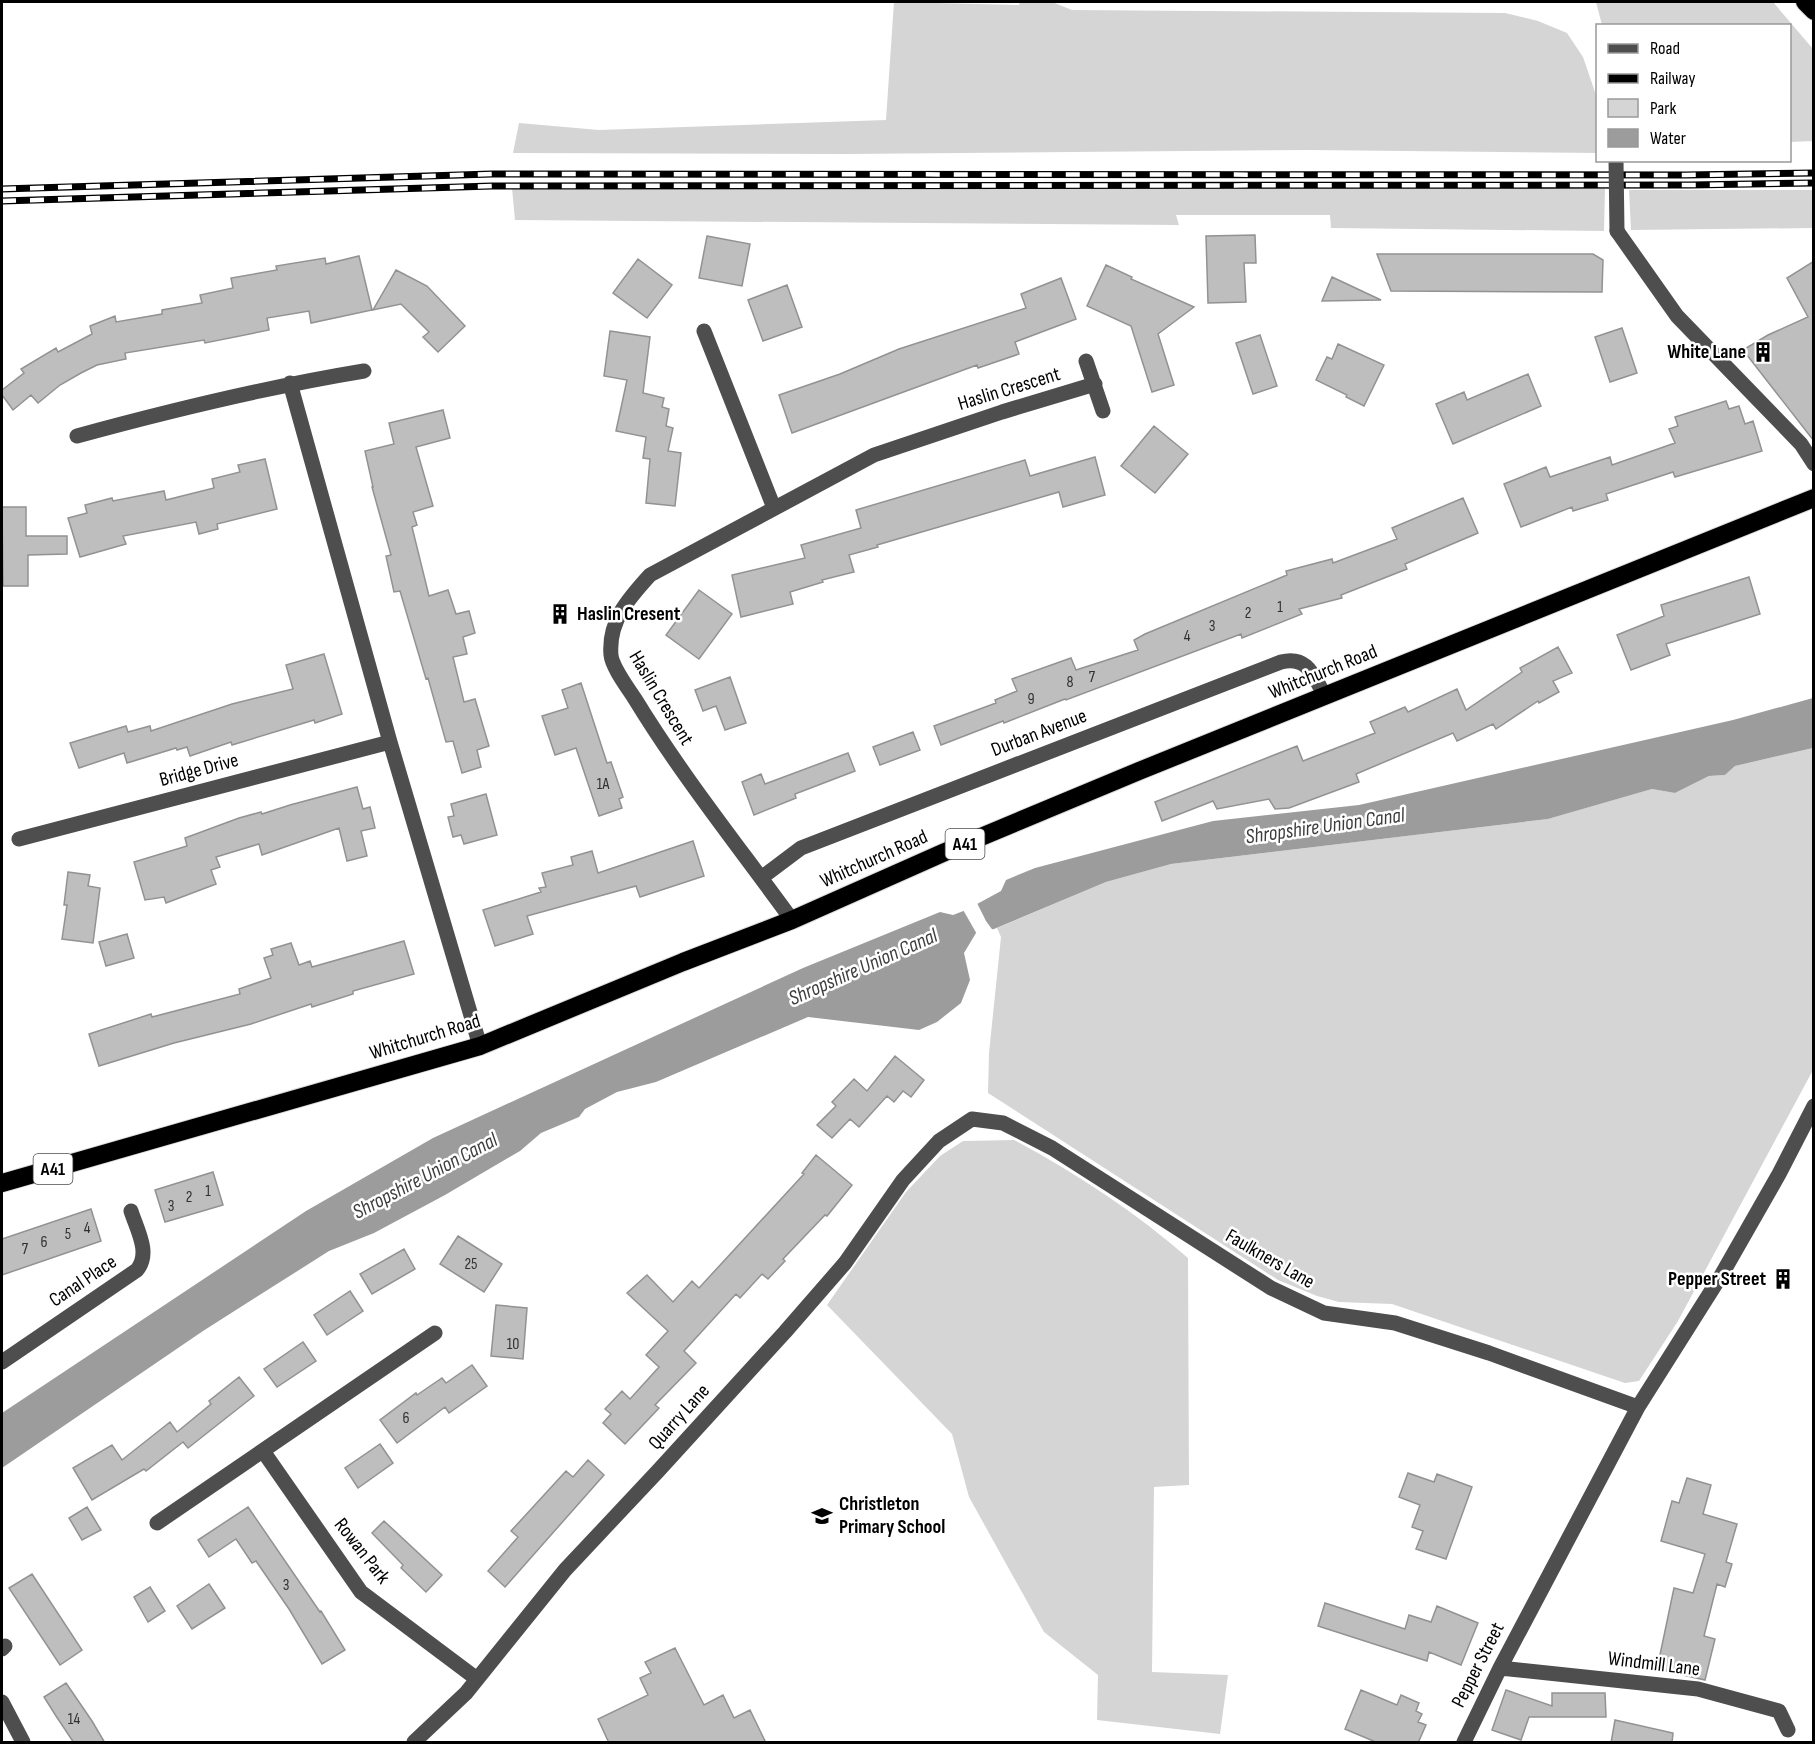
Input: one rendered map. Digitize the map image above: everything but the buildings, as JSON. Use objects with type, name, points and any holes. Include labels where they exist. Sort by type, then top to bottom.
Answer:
[{"type":"highway","points":[[1805,2],[1814,11]]},
{"type":"highway","name":"Whitchurch Road","points":[[2,1183],[480,1046],[792,920],[956,848],[1325,696],[1814,498]]},
{"type":"street","points":[[1616,162],[1617,231],[1677,316],[1801,444],[1814,464]]},
{"type":"street","points":[[704,332],[774,508]]},
{"type":"street","points":[[1086,361],[1103,411]]},
{"type":"street","points":[[77,436],[177,408],[290,383],[364,371]]},
{"type":"street","points":[[290,383],[390,741],[480,1046]]},
{"type":"street","name":"Haslin Crescent","points":[[792,920],[683,773],[647,719],[611,656],[614,628],[624,604],[650,575],[874,455],[1095,384]]},
{"type":"street","name":"Durban Avenue","points":[[761,878],[801,848],[1281,662],[1290,660],[1303,663],[1325,696]]},
{"type":"street","name":"Bridge Drive","points":[[19,840],[390,741]]},
{"type":"street","name":"Pepper Street","points":[[1464,1743],[1500,1668],[1638,1407],[1722,1274],[1779,1174],[1814,1106]]},
{"type":"street","name":"Faulkners Lane","points":[[972,1119],[1004,1123],[1052,1149],[1271,1288],[1324,1312],[1395,1323],[1520,1363],[1638,1407]]},
{"type":"street","name":"Quarry Lane","points":[[414,1743],[458,1701],[565,1570],[785,1332],[845,1263],[903,1180],[939,1141],[972,1119]]},
{"type":"street","name":"Canal Place","points":[[2,1362],[137,1270],[144,1253],[132,1211]]},
{"type":"street","points":[[157,1523],[435,1333]]},
{"type":"street","name":"Rowan Park","points":[[263,1451],[361,1592],[477,1679]]},
{"type":"street","name":"Windmill Lane","points":[[1500,1668],[1698,1689],[1779,1711],[1788,1731]]},
{"type":"street","points":[[2,1702],[23,1743]]},
{"type":"green space","points":[[894,2],[1019,5],[1020,2],[1052,2],[1072,10],[1505,13],[1538,21],[1567,33],[1583,57],[1596,95],[1596,153],[1309,150],[848,154],[513,153],[519,123],[599,130],[886,120]]},
{"type":"green space","points":[[1596,2],[1773,2],[1813,49],[1813,141],[1791,142],[1791,24],[1602,24]]},
{"type":"green space","points":[[657,182],[1325,185],[1605,189],[1604,231],[1331,228],[1330,215],[1176,215],[1179,225],[515,220],[512,188]]},
{"type":"green space","points":[[1629,190],[1813,190],[1813,228],[1631,230]]},
{"type":"green space","points":[[1813,748],[1813,1070],[1678,1321],[1639,1381],[1625,1383],[1392,1304],[1339,1302],[1317,1296],[1278,1280],[988,1093],[989,1053],[1001,937],[997,928],[1106,882],[1171,864],[1548,819],[1652,789],[1675,793],[1709,776],[1725,775],[1735,766]]},
{"type":"green space","points":[[1014,1140],[1104,1194],[1188,1258],[1189,1485],[1154,1487],[1152,1672],[1228,1675],[1220,1734],[1097,1720],[1098,1675],[1044,1632],[969,1497],[952,1434],[827,1305],[906,1192],[940,1156],[963,1141]]},
{"type":"water","name":"Shropshire Union Canal","points":[[1813,698],[1813,748],[1735,766],[1725,775],[1709,776],[1675,793],[1652,789],[1548,819],[1171,864],[1106,882],[994,929],[976,933],[964,953],[970,980],[961,1003],[937,1022],[919,1030],[808,1017],[656,1082],[617,1092],[585,1109],[579,1117],[541,1133],[520,1151],[445,1195],[374,1233],[329,1251],[203,1331],[2,1468],[2,1413],[306,1211],[433,1138],[803,968],[940,912],[953,915],[966,910],[1001,891],[1006,880],[1035,868],[1213,821],[1359,805],[1733,720]]},
{"type":"pier","points":[[976,901],[994,932],[978,936],[962,908]]},
{"type":"railway","points":[[2,189],[492,174],[1686,175],[1814,173]]},
{"type":"railway","points":[[2,201],[492,186],[1814,183]]},
{"type":"place","name":"White Lane","points":[[1763,352]]},
{"type":"place","name":"Haslin Cresent","points":[[560,614]]},
{"type":"place","name":"Pepper Street","points":[[1783,1279]]},
{"type":"place","name":"Christleton Primary School","points":[[822,1516]]}]
